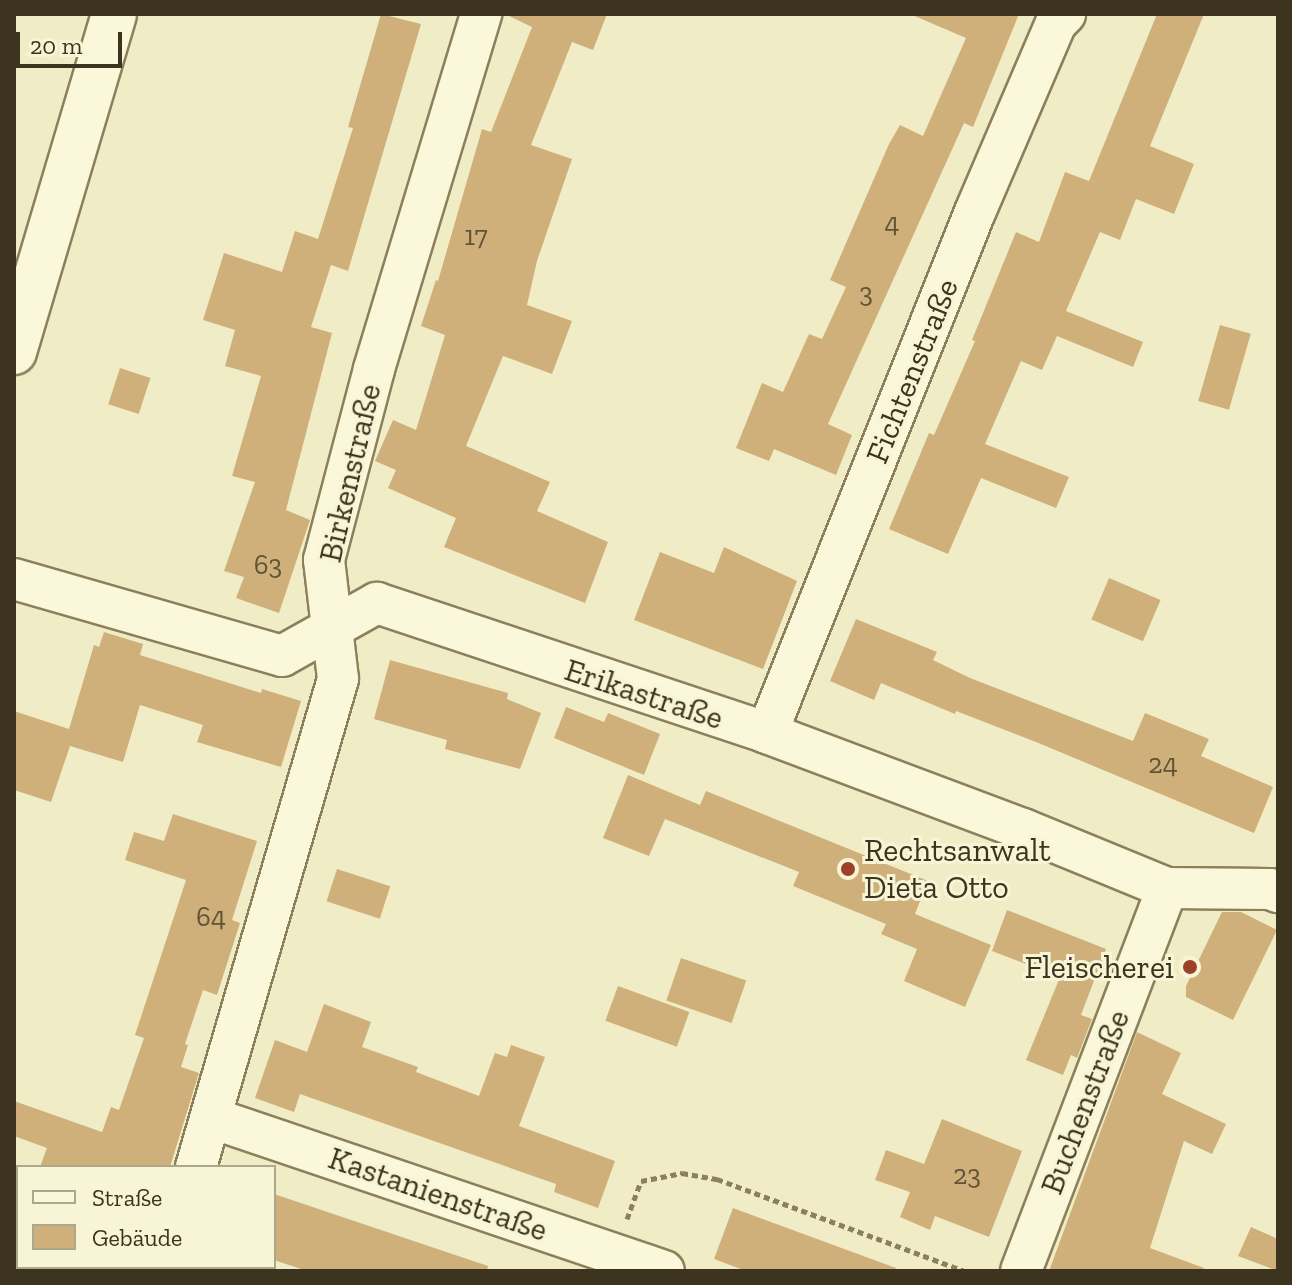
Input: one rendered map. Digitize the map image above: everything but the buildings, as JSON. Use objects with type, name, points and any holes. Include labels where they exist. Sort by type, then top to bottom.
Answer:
[{"type":"main road","points":[[14,352],[114,14]]},
{"type":"street","name":"Birkenstraße","points":[[197,1165],[338,679],[324,560],[374,369],[481,14]]},
{"type":"street","name":"Fichtenstraße","points":[[767,733],[975,212],[1056,23],[1065,14]]},
{"type":"street","name":"Erikastraße","points":[[14,579],[282,656],[377,603],[767,733],[1023,829],[1167,888],[1275,882]]},
{"type":"street","name":"Buchenstraße","points":[[1021,1271],[1167,888]]},
{"type":"street","name":"Kastanienstraße","points":[[212,1118],[664,1271]]},
{"type":"path","points":[[615,1254],[641,1181],[682,1173],[717,1179],[965,1271]]},
{"type":"place","name":"Rechtsanwalt Dieta Otto","points":[[848,869]]},
{"type":"place","name":"Fleischerei","points":[[1190,967]]}]
